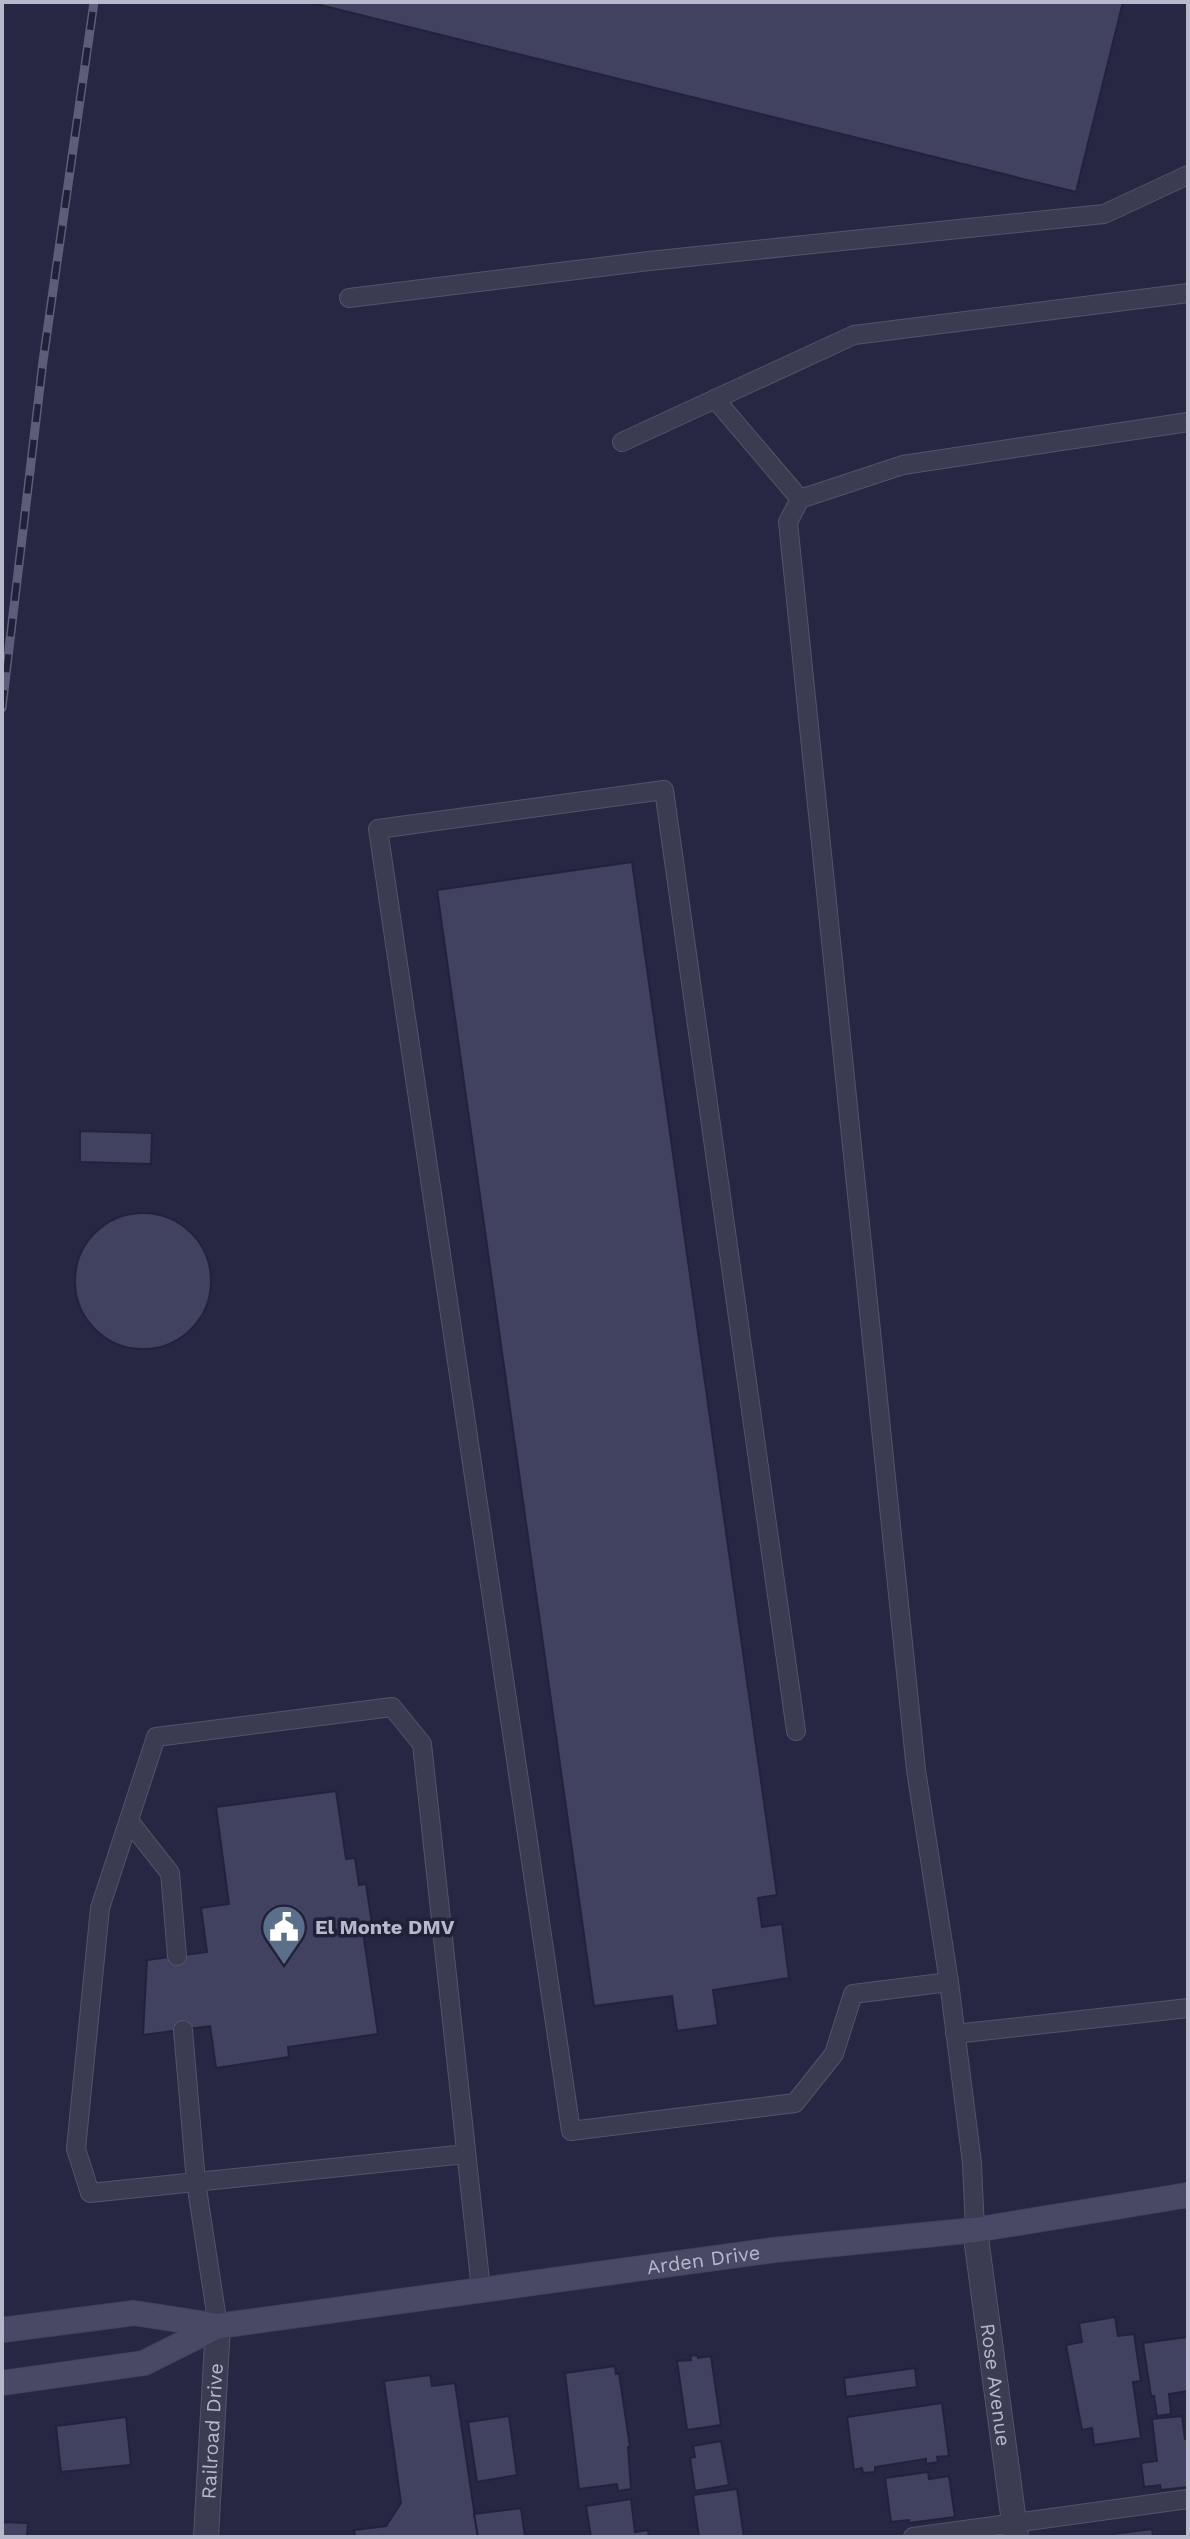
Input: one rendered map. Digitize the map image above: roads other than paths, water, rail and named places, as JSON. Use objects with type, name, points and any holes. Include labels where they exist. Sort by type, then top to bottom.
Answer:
[{"type":"street","name":"Arden Drive","points":[[2,2330],[134,2313],[218,2326],[774,2250],[975,2230],[1188,2195]]},
{"type":"street","name":"Rose Avenue","points":[[975,2230],[1014,2530]]},
{"type":"street","name":"Arden Drive","points":[[2,2383],[144,2363],[218,2326]]},
{"type":"street","name":"Railroad Drive","points":[[206,2537],[218,2326]]},
{"type":"lane","points":[[349,298],[649,261],[1104,214],[1188,175]]},
{"type":"lane","points":[[622,442],[854,335],[1188,293]]},
{"type":"lane","points":[[715,399],[800,499]]},
{"type":"lane","points":[[975,2230],[972,2163],[949,1982],[916,1770],[788,522],[800,499],[903,465],[1188,422]]},
{"type":"lane","points":[[796,1731],[664,790],[378,829],[571,2131],[795,2103],[834,2054],[853,1994],[949,1982]]},
{"type":"lane","points":[[466,2154],[90,2193],[76,2149],[100,1908],[156,1737],[392,1707],[422,1744],[481,2289]]},
{"type":"lane","points":[[129,1821],[170,1873],[177,1956]]},
{"type":"lane","points":[[955,2034],[1188,2008]]},
{"type":"lane","points":[[183,2030],[196,2182],[218,2326]]},
{"type":"lane","points":[[913,2537],[1014,2530],[1188,2499]]},
{"type":"railway","points":[[2,708],[43,361],[94,2]]},
{"type":"place","name":"El Monte DMV","points":[[284,1966]]}]
